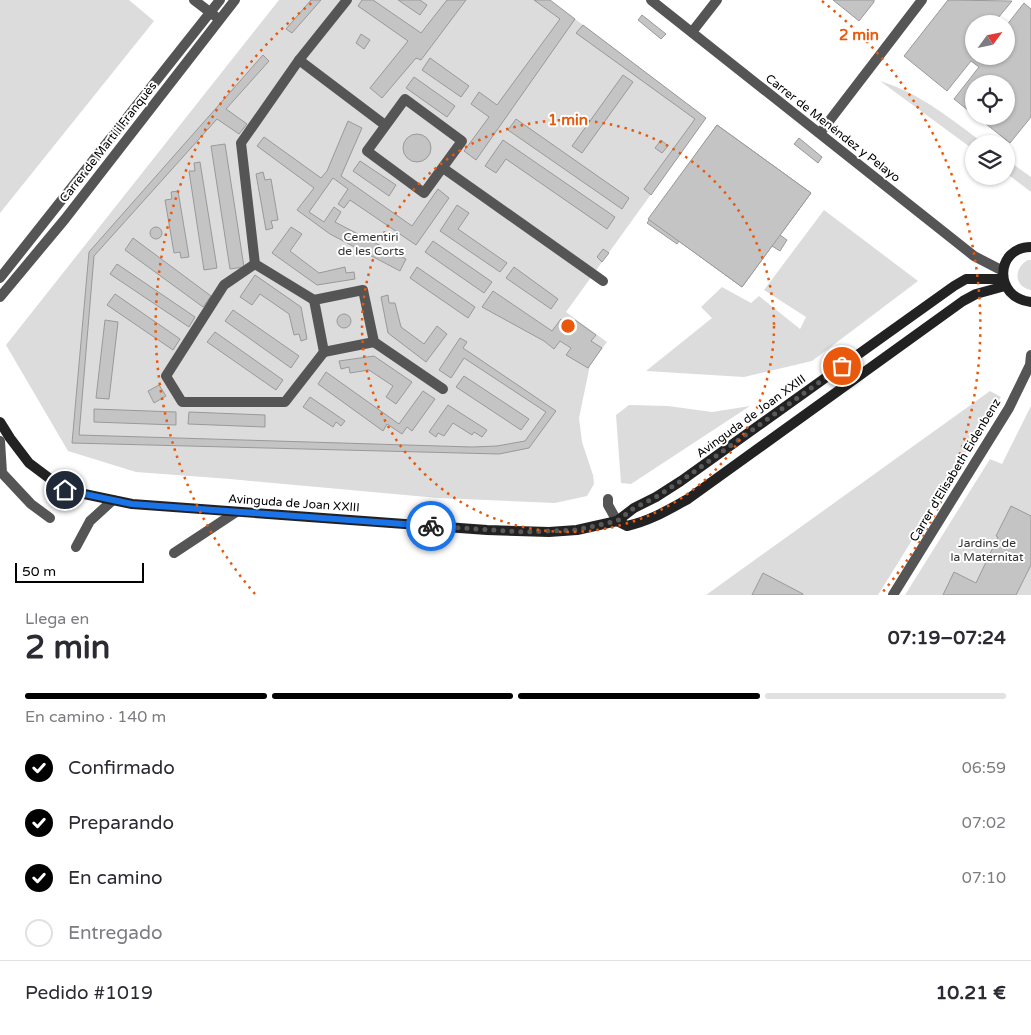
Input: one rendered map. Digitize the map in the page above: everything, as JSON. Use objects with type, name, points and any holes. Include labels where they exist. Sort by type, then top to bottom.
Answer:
[{"type":"street","points":[[194,0],[220,20]]},
{"type":"street","name":"Carrer de Martí i Franquès","points":[[0,278],[220,0]]},
{"type":"street","name":"Carrer de Martí i Franquès","points":[[0,297],[65,219],[235,0]]},
{"type":"street","points":[[255,264],[241,143],[299,60],[347,0]]},
{"type":"street","name":"Carrer de Menéndez y Pelayo","points":[[651,0],[1004,279]]},
{"type":"street","points":[[692,32],[717,0]]},
{"type":"street","points":[[820,133],[922,0]]},
{"type":"street","points":[[299,60],[385,125]]},
{"type":"street","points":[[405,98],[462,141],[442,168],[424,193],[367,151],[405,98]]},
{"type":"street","points":[[442,168],[604,281]]},
{"type":"street","points":[[1031,247],[1014,252],[1006,262],[1004,279],[1012,295],[1022,301],[1031,302]]},
{"type":"street","points":[[255,264],[314,300],[363,290],[374,342],[443,389]]},
{"type":"street","points":[[255,264],[224,285],[166,376],[182,402],[285,402],[324,352],[374,342]]},
{"type":"street","name":"Avinguda de Joan XXIII","points":[[0,422],[29,463],[65,490],[132,504],[524,532],[576,530],[617,521],[634,508],[681,481],[954,286],[966,279],[1004,279]]},
{"type":"street","name":"Avinguda de Joan XXIII","points":[[617,521],[627,526],[640,524],[652,520],[688,499],[963,301],[1004,279]]},
{"type":"street","points":[[314,300],[324,352]]},
{"type":"street","name":"Carrer d'Elisabeth Eidenbenz","points":[[893,595],[1009,408],[1030,365],[1031,355]]},
{"type":"street","points":[[0,441],[2,473],[31,504],[50,518]]},
{"type":"street","points":[[608,499],[608,505],[617,521]]},
{"type":"street","points":[[76,547],[90,521],[113,500]]},
{"type":"street","points":[[174,553],[236,512]]},
{"type":"green space","points":[[0,0],[129,0],[154,21],[0,213]]},
{"type":"green space","name":"Cementiri de les Corts","points":[[279,0],[550,0],[706,118],[566,312],[607,342],[590,365],[579,418],[582,442],[593,475],[594,484],[587,496],[555,503],[438,498],[136,472],[68,451],[6,345]]},
{"type":"green space","points":[[880,81],[895,86],[922,100],[973,135],[965,135],[965,143]]},
{"type":"green space","points":[[1015,165],[1031,177],[1031,192],[1015,180]]},
{"type":"green space","points":[[824,210],[918,281],[812,361],[744,377],[646,371],[712,318],[701,307],[722,287],[751,303],[759,296],[800,329],[806,317],[764,290]]},
{"type":"green space","points":[[1028,260],[1031,260],[1031,290],[1021,285],[1018,277],[1020,268]]},
{"type":"green space","points":[[990,391],[1001,397],[878,595],[706,595]]},
{"type":"green space","points":[[629,405],[668,406],[712,412],[750,406],[631,484],[621,483],[616,415]]},
{"type":"green space","name":"Jardins de la Maternitat","points":[[1031,406],[1031,595],[905,595],[990,459],[1002,464]]},
{"type":"building","points":[[311,0],[321,0],[292,33],[286,29]]},
{"type":"building","points":[[362,0],[373,0],[421,33],[447,0],[466,0],[421,60],[416,58],[382,98],[370,88],[408,41],[358,6]]},
{"type":"building","points":[[398,0],[420,0],[427,5],[420,15]]},
{"type":"building","points":[[534,0],[550,0],[575,19],[476,160],[464,151],[489,117],[471,104],[479,92],[497,105],[560,19]]},
{"type":"building","points":[[833,0],[874,0],[874,2],[859,21]]},
{"type":"building","points":[[948,0],[1012,1],[1000,15],[965,15],[965,65],[968,65],[947,91],[904,56]]},
{"type":"building","points":[[1024,3],[1031,9],[1031,117],[1015,137],[1015,135],[1000,135],[987,125],[1015,125],[1015,75],[973,75],[979,67],[976,65],[1015,65],[1015,15]]},
{"type":"building","points":[[642,15],[666,34],[661,39],[638,20]]},
{"type":"building","points":[[583,25],[706,118],[651,195],[644,189],[695,119],[576,33]]},
{"type":"building","points":[[361,34],[370,40],[364,49],[356,43]]},
{"type":"building","points":[[263,55],[269,61],[226,109],[247,124],[239,134],[217,119],[94,256],[79,435],[472,447],[497,446],[525,441],[546,412],[464,358],[451,378],[439,370],[460,338],[467,342],[463,348],[556,411],[529,448],[499,454],[72,443],[89,252]]},
{"type":"building","points":[[430,58],[469,86],[461,97],[422,70]]},
{"type":"building","points":[[623,75],[633,82],[582,153],[572,146]]},
{"type":"building","points":[[414,77],[455,106],[447,117],[406,88]]},
{"type":"building","points":[[965,85],[965,108],[954,99]]},
{"type":"building","points":[[516,119],[629,198],[622,209],[508,130]]},
{"type":"building","points":[[348,121],[362,128],[341,176],[412,226],[438,189],[449,198],[416,245],[350,200],[344,208],[338,204],[348,189],[333,178],[309,212],[324,222],[334,207],[341,212],[335,222],[406,259],[400,271],[330,234],[297,210],[314,188],[257,146],[264,137],[321,178],[327,171]]},
{"type":"building","points":[[717,125],[811,193],[780,235],[787,240],[780,251],[772,246],[742,287],[679,241],[677,244],[647,223]],"holes":[[[730,184],[751,199],[729,229],[708,214]]]},
{"type":"building","points":[[717,125],[811,193],[742,287],[648,219]]},
{"type":"building","points":[[417,134],[427,138],[431,148],[427,158],[417,162],[407,158],[403,148],[407,138]]},
{"type":"building","points":[[799,138],[822,157],[818,163],[794,144]]},
{"type":"building","points":[[503,140],[615,217],[607,229],[506,159],[496,173],[485,166]]},
{"type":"building","points":[[661,140],[668,146],[662,153],[655,148]]},
{"type":"building","points":[[225,144],[244,267],[230,269],[211,146]]},
{"type":"building","points":[[360,161],[396,185],[389,196],[353,171]]},
{"type":"building","points":[[200,162],[217,268],[204,270],[189,171],[195,171],[194,163]]},
{"type":"building","points":[[263,172],[265,180],[271,179],[278,220],[271,221],[273,228],[266,230],[256,174]]},
{"type":"building","points":[[178,191],[189,257],[181,258],[180,252],[174,253],[165,200],[172,199],[171,192]]},
{"type":"building","points":[[457,205],[469,213],[458,229],[507,263],[500,272],[440,231]]},
{"type":"building","points":[[154,227],[158,227],[162,233],[158,239],[154,239],[150,235],[150,231]]},
{"type":"building","points":[[291,227],[302,234],[290,251],[319,273],[345,267],[346,273],[354,272],[355,279],[317,285],[272,253]]},
{"type":"building","points":[[133,238],[211,296],[203,307],[125,250]]},
{"type":"building","points":[[433,241],[492,282],[484,293],[425,252]]},
{"type":"building","points":[[603,249],[609,253],[602,262],[597,257]]},
{"type":"building","points":[[117,264],[195,317],[189,327],[110,274]]},
{"type":"building","points":[[417,267],[475,307],[468,318],[410,278]]},
{"type":"building","points":[[514,267],[558,299],[551,309],[506,278]]},
{"type":"building","points":[[255,275],[301,307],[307,339],[301,341],[299,334],[294,335],[289,314],[260,294],[252,305],[240,297]]},
{"type":"building","points":[[493,291],[552,331],[561,319],[571,326],[575,320],[596,335],[591,341],[602,348],[588,368],[566,355],[571,348],[560,341],[554,349],[544,341],[482,307]]},
{"type":"building","points":[[115,294],[180,339],[173,350],[107,305]]},
{"type":"building","points":[[388,295],[389,303],[395,303],[401,327],[424,344],[437,326],[447,334],[426,362],[388,333],[381,297]]},
{"type":"building","points":[[233,310],[299,356],[291,368],[225,321]]},
{"type":"building","points":[[344,314],[349,316],[351,321],[349,326],[344,328],[339,326],[337,321],[339,316]]},
{"type":"building","points":[[105,320],[118,322],[109,399],[96,398]]},
{"type":"building","points":[[215,332],[283,380],[276,390],[207,342]]},
{"type":"building","points":[[374,356],[412,382],[396,404],[386,397],[393,386],[369,370],[350,373],[349,367],[341,369],[339,361]]},
{"type":"building","points":[[326,372],[399,424],[423,391],[435,399],[412,431],[407,427],[402,434],[387,424],[383,431],[318,384]]},
{"type":"building","points":[[464,376],[529,419],[521,430],[456,387]]},
{"type":"building","points":[[159,385],[166,396],[154,403],[148,391]]},
{"type":"building","points":[[310,397],[345,421],[341,426],[336,422],[333,427],[303,407]]},
{"type":"building","points":[[448,405],[487,430],[482,437],[474,432],[472,435],[453,423],[444,436],[438,433],[436,437],[429,432]]},
{"type":"building","points":[[94,409],[176,412],[176,425],[94,422]]},
{"type":"building","points":[[189,412],[265,415],[265,427],[188,424]]},
{"type":"building","points":[[1011,506],[1031,516],[1031,565],[1016,595],[943,595],[954,572],[976,583]]},
{"type":"building","points":[[763,573],[803,594],[803,595],[752,595]]},
{"type":"way so far","points":[[431,526],[549,532],[576,530],[617,521],[634,508],[681,481],[842,366]]},
{"type":"route","points":[[65,490],[80,495],[132,504],[431,526]]}]
